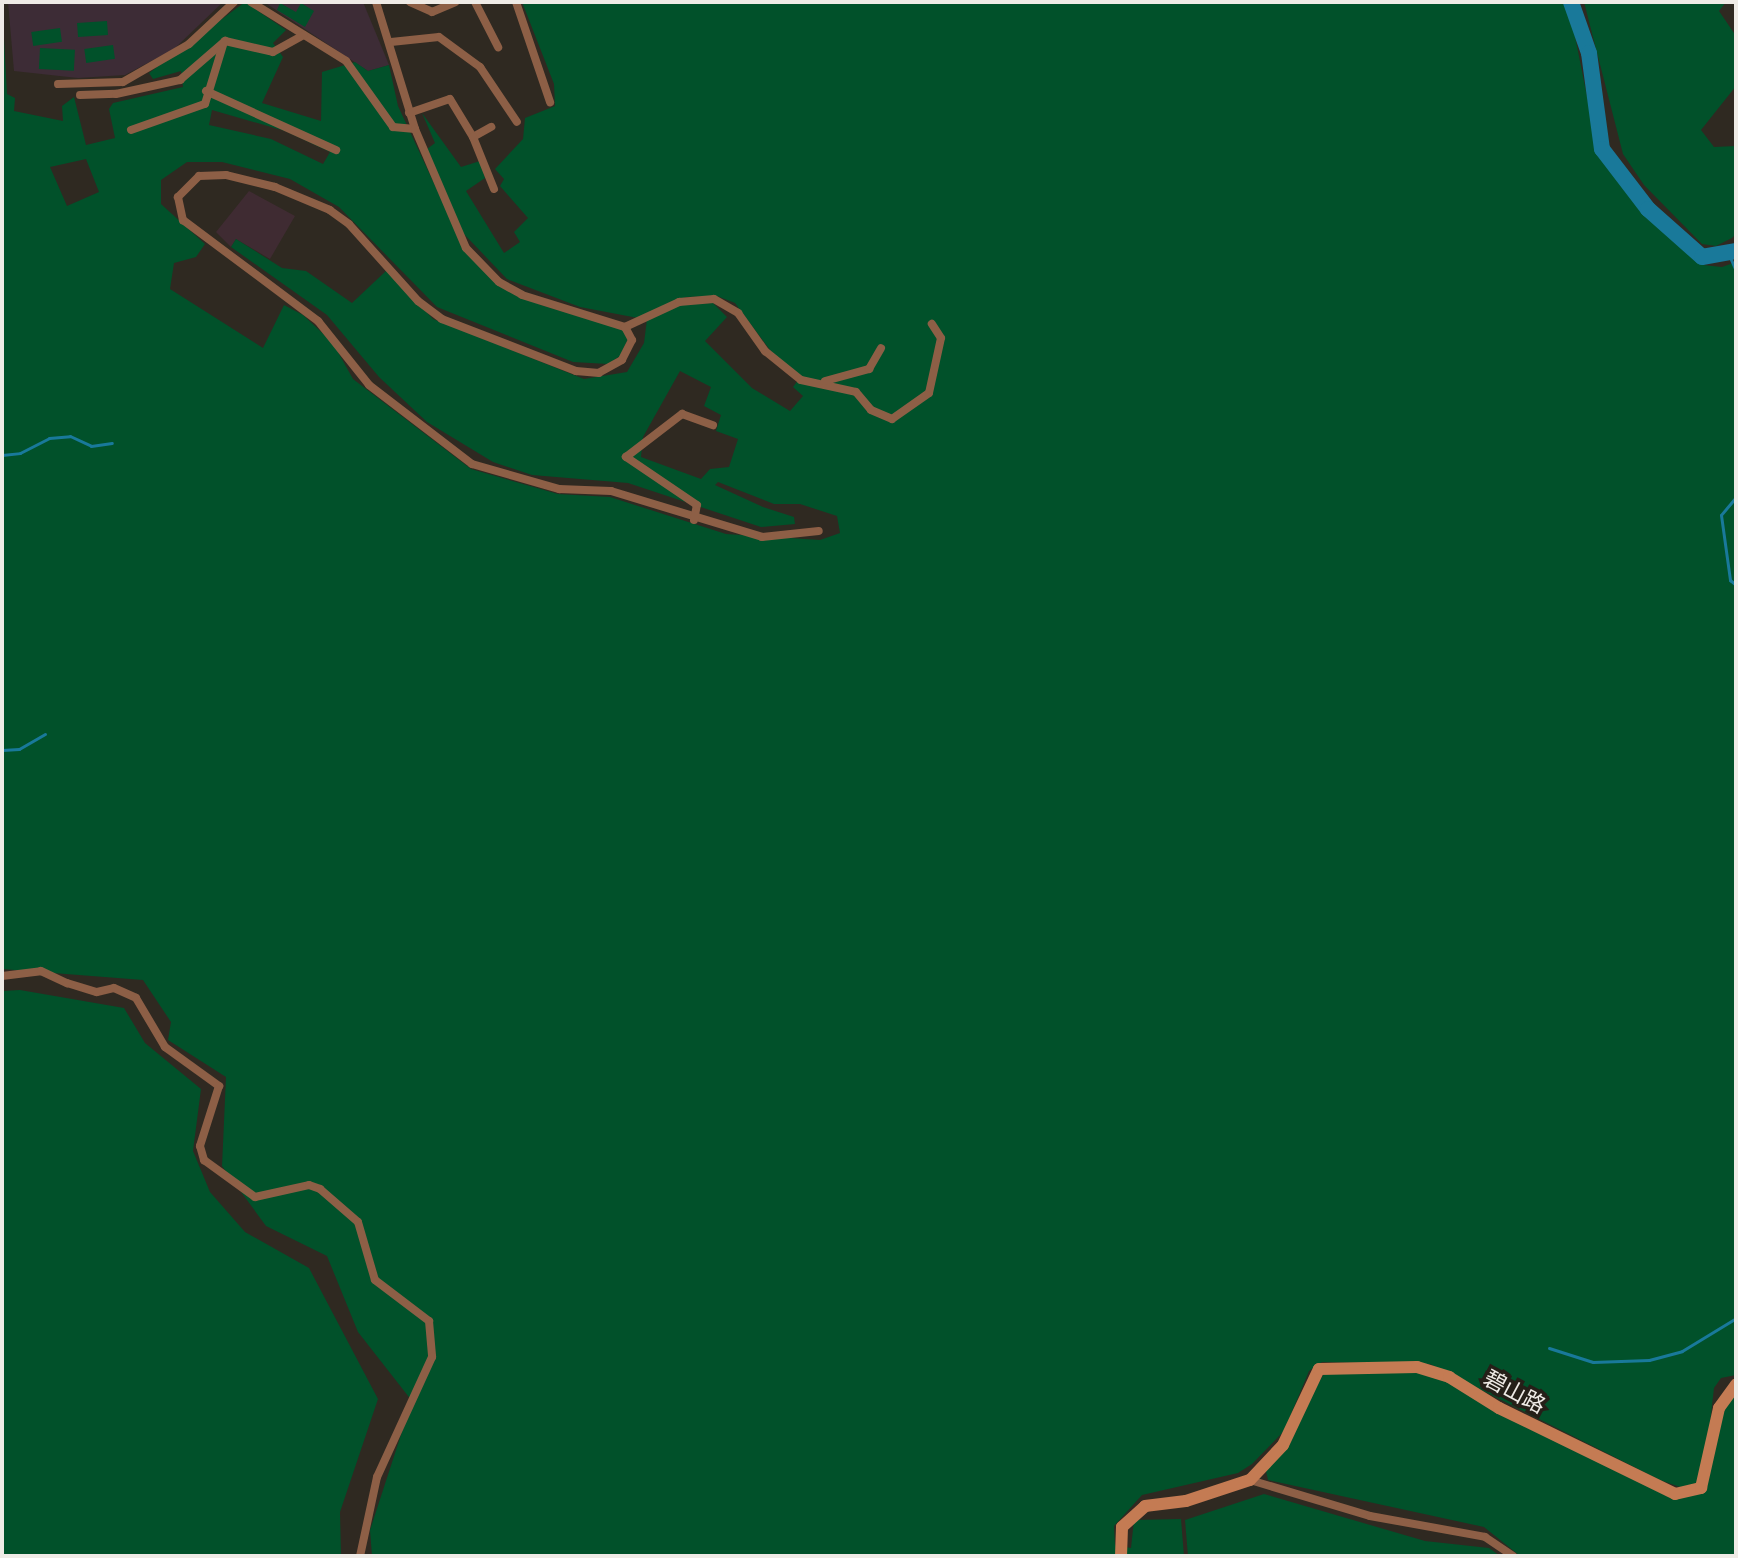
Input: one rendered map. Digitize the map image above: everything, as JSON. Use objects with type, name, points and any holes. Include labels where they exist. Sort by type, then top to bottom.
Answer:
[{"type":"street","points":[[58,84],[123,82],[181,51],[234,2]]},
{"type":"street","points":[[251,2],[346,61],[393,127],[415,129]]},
{"type":"street","points":[[376,2],[391,42],[409,113],[439,178],[457,232],[478,263],[522,295],[625,327],[679,302],[714,299],[738,313],[765,351],[801,380],[856,392],[871,410],[892,419],[929,393],[941,338],[932,324]]},
{"type":"street","points":[[410,2],[432,12],[455,2]]},
{"type":"street","points":[[475,2],[498,47]]},
{"type":"street","points":[[516,2],[550,102]]},
{"type":"street","points":[[225,41],[273,52],[304,35]]},
{"type":"street","points":[[391,42],[439,37],[480,67],[517,122]]},
{"type":"street","points":[[131,130],[205,104],[206,91],[225,41]]},
{"type":"street","points":[[80,95],[116,94],[180,80],[225,41]]},
{"type":"street","points":[[206,91],[336,150]]},
{"type":"street","points":[[409,113],[450,99],[473,137],[494,189]]},
{"type":"street","points":[[473,137],[491,127]]},
{"type":"street","points":[[625,327],[632,340],[622,360],[599,373],[576,371],[430,312],[356,231],[304,197],[212,174],[191,180],[178,197],[183,220],[318,321],[369,385],[461,458],[525,481],[611,491],[694,520],[762,537],[819,531]]},
{"type":"street","points":[[816,382],[842,380],[869,369],[881,348]]},
{"type":"street","points":[[694,520],[697,505],[626,457],[682,414],[713,425]]},
{"type":"street","points":[[2,976],[41,971],[97,992],[114,988],[136,998],[165,1047],[219,1086],[200,1146],[204,1160],[255,1197],[309,1185],[320,1189],[358,1222],[375,1280],[429,1321],[432,1357],[377,1477],[360,1556]]},
{"type":"street","name":"碧山路","points":[[1121,1556],[1122,1527],[1145,1506],[1186,1501],[1250,1480],[1283,1445],[1319,1369],[1417,1367],[1449,1377],[1499,1408],[1675,1494],[1701,1488],[1719,1408],[1736,1385]]},
{"type":"street","points":[[1250,1480],[1370,1516],[1485,1537],[1513,1556]]},
{"type":"shaded area","points":[[8,2],[223,2],[174,49],[125,75],[78,78],[14,71]]},
{"type":"shaded area","points":[[264,2],[363,2],[389,65],[368,71]]},
{"type":"shaded area","points":[[249,191],[295,216],[270,259],[236,239],[231,247],[216,232]]},
{"type":"green space","points":[[2,2],[7,94],[15,98],[14,111],[63,121],[62,106],[74,97],[86,145],[115,138],[109,109],[113,103],[183,87],[181,71],[153,79],[149,73],[245,2],[286,30],[273,43],[283,57],[262,103],[321,121],[322,72],[355,62],[368,71],[389,65],[398,106],[465,250],[500,286],[541,305],[622,329],[628,339],[620,356],[608,364],[573,362],[437,307],[339,207],[290,179],[222,162],[187,162],[161,180],[161,204],[205,244],[196,257],[174,263],[170,289],[263,348],[284,305],[303,315],[333,343],[353,379],[471,469],[558,494],[610,497],[726,534],[820,540],[840,533],[837,516],[800,504],[774,504],[718,482],[715,485],[794,517],[795,524],[761,527],[628,483],[532,475],[493,462],[427,422],[379,377],[327,315],[231,247],[236,239],[282,268],[306,271],[352,303],[387,270],[433,319],[584,379],[627,372],[644,343],[647,319],[679,305],[713,303],[727,317],[705,341],[752,388],[790,411],[803,396],[793,387],[801,376],[773,354],[735,303],[717,296],[686,297],[638,318],[580,307],[507,279],[463,233],[427,149],[435,143],[422,113],[461,167],[480,161],[485,178],[466,191],[504,253],[520,242],[514,232],[528,218],[500,186],[504,179],[495,169],[523,139],[525,118],[555,106],[554,84],[522,2],[1564,2],[1572,21],[1598,152],[1634,198],[1703,265],[1722,267],[1736,262],[1736,1375],[1721,1378],[1714,1388],[1705,1467],[1697,1483],[1680,1487],[1660,1480],[1430,1364],[1322,1362],[1309,1371],[1284,1431],[1252,1464],[1238,1473],[1142,1495],[1114,1526],[1115,1545],[1131,1548],[1134,1520],[1181,1519],[1184,1556],[372,1556],[370,1530],[412,1401],[358,1332],[327,1256],[266,1226],[222,1166],[226,1077],[168,1040],[171,1022],[143,980],[2,969]],"holes":[[[212,110],[285,131],[330,152],[323,164],[271,139],[209,125]],[[86,159],[99,192],[67,206],[50,167]],[[680,371],[711,387],[704,406],[721,415],[716,431],[738,439],[729,467],[710,469],[701,479],[641,457],[643,437]]]},
{"type":"green space","points":[[1584,2],[1726,2],[1719,11],[1736,36],[1736,86],[1701,130],[1714,147],[1736,146],[1736,234],[1732,238],[1716,246],[1702,244],[1644,185],[1623,154]]},
{"type":"green space","points":[[280,3],[296,12],[301,3],[314,11],[305,27],[277,10]]},
{"type":"green space","points":[[107,21],[108,35],[78,37],[77,23]]},
{"type":"green space","points":[[60,28],[62,42],[33,46],[31,32]]},
{"type":"green space","points":[[113,45],[115,59],[86,63],[84,49]]},
{"type":"green space","points":[[40,48],[75,50],[74,71],[39,69]]},
{"type":"green space","points":[[20,990],[124,1008],[145,1043],[201,1089],[193,1151],[210,1192],[245,1232],[309,1268],[378,1399],[340,1512],[341,1556],[2,1556],[2,991]]},
{"type":"green space","points":[[1413,1371],[1439,1377],[1671,1497],[1707,1485],[1720,1418],[1736,1390],[1736,1556],[1520,1556],[1484,1527],[1268,1480],[1266,1471],[1325,1372]]},
{"type":"green space","points":[[1264,1494],[1425,1541],[1489,1548],[1500,1556],[1188,1556],[1185,1520]]},
{"type":"waterway","points":[[1571,2],[1589,53],[1602,149],[1648,209],[1702,257],[1736,251]]},
{"type":"waterway","points":[[1729,255],[1736,271]]},
{"type":"waterway","points":[[2,455],[20,453],[49,438],[70,436],[91,446],[112,443]]},
{"type":"waterway","points":[[1736,497],[1721,515],[1730,580],[1736,585]]},
{"type":"waterway","points":[[2,750],[19,749],[45,734]]},
{"type":"waterway","points":[[1549,1348],[1593,1362],[1649,1360],[1682,1351],[1736,1318]]}]
